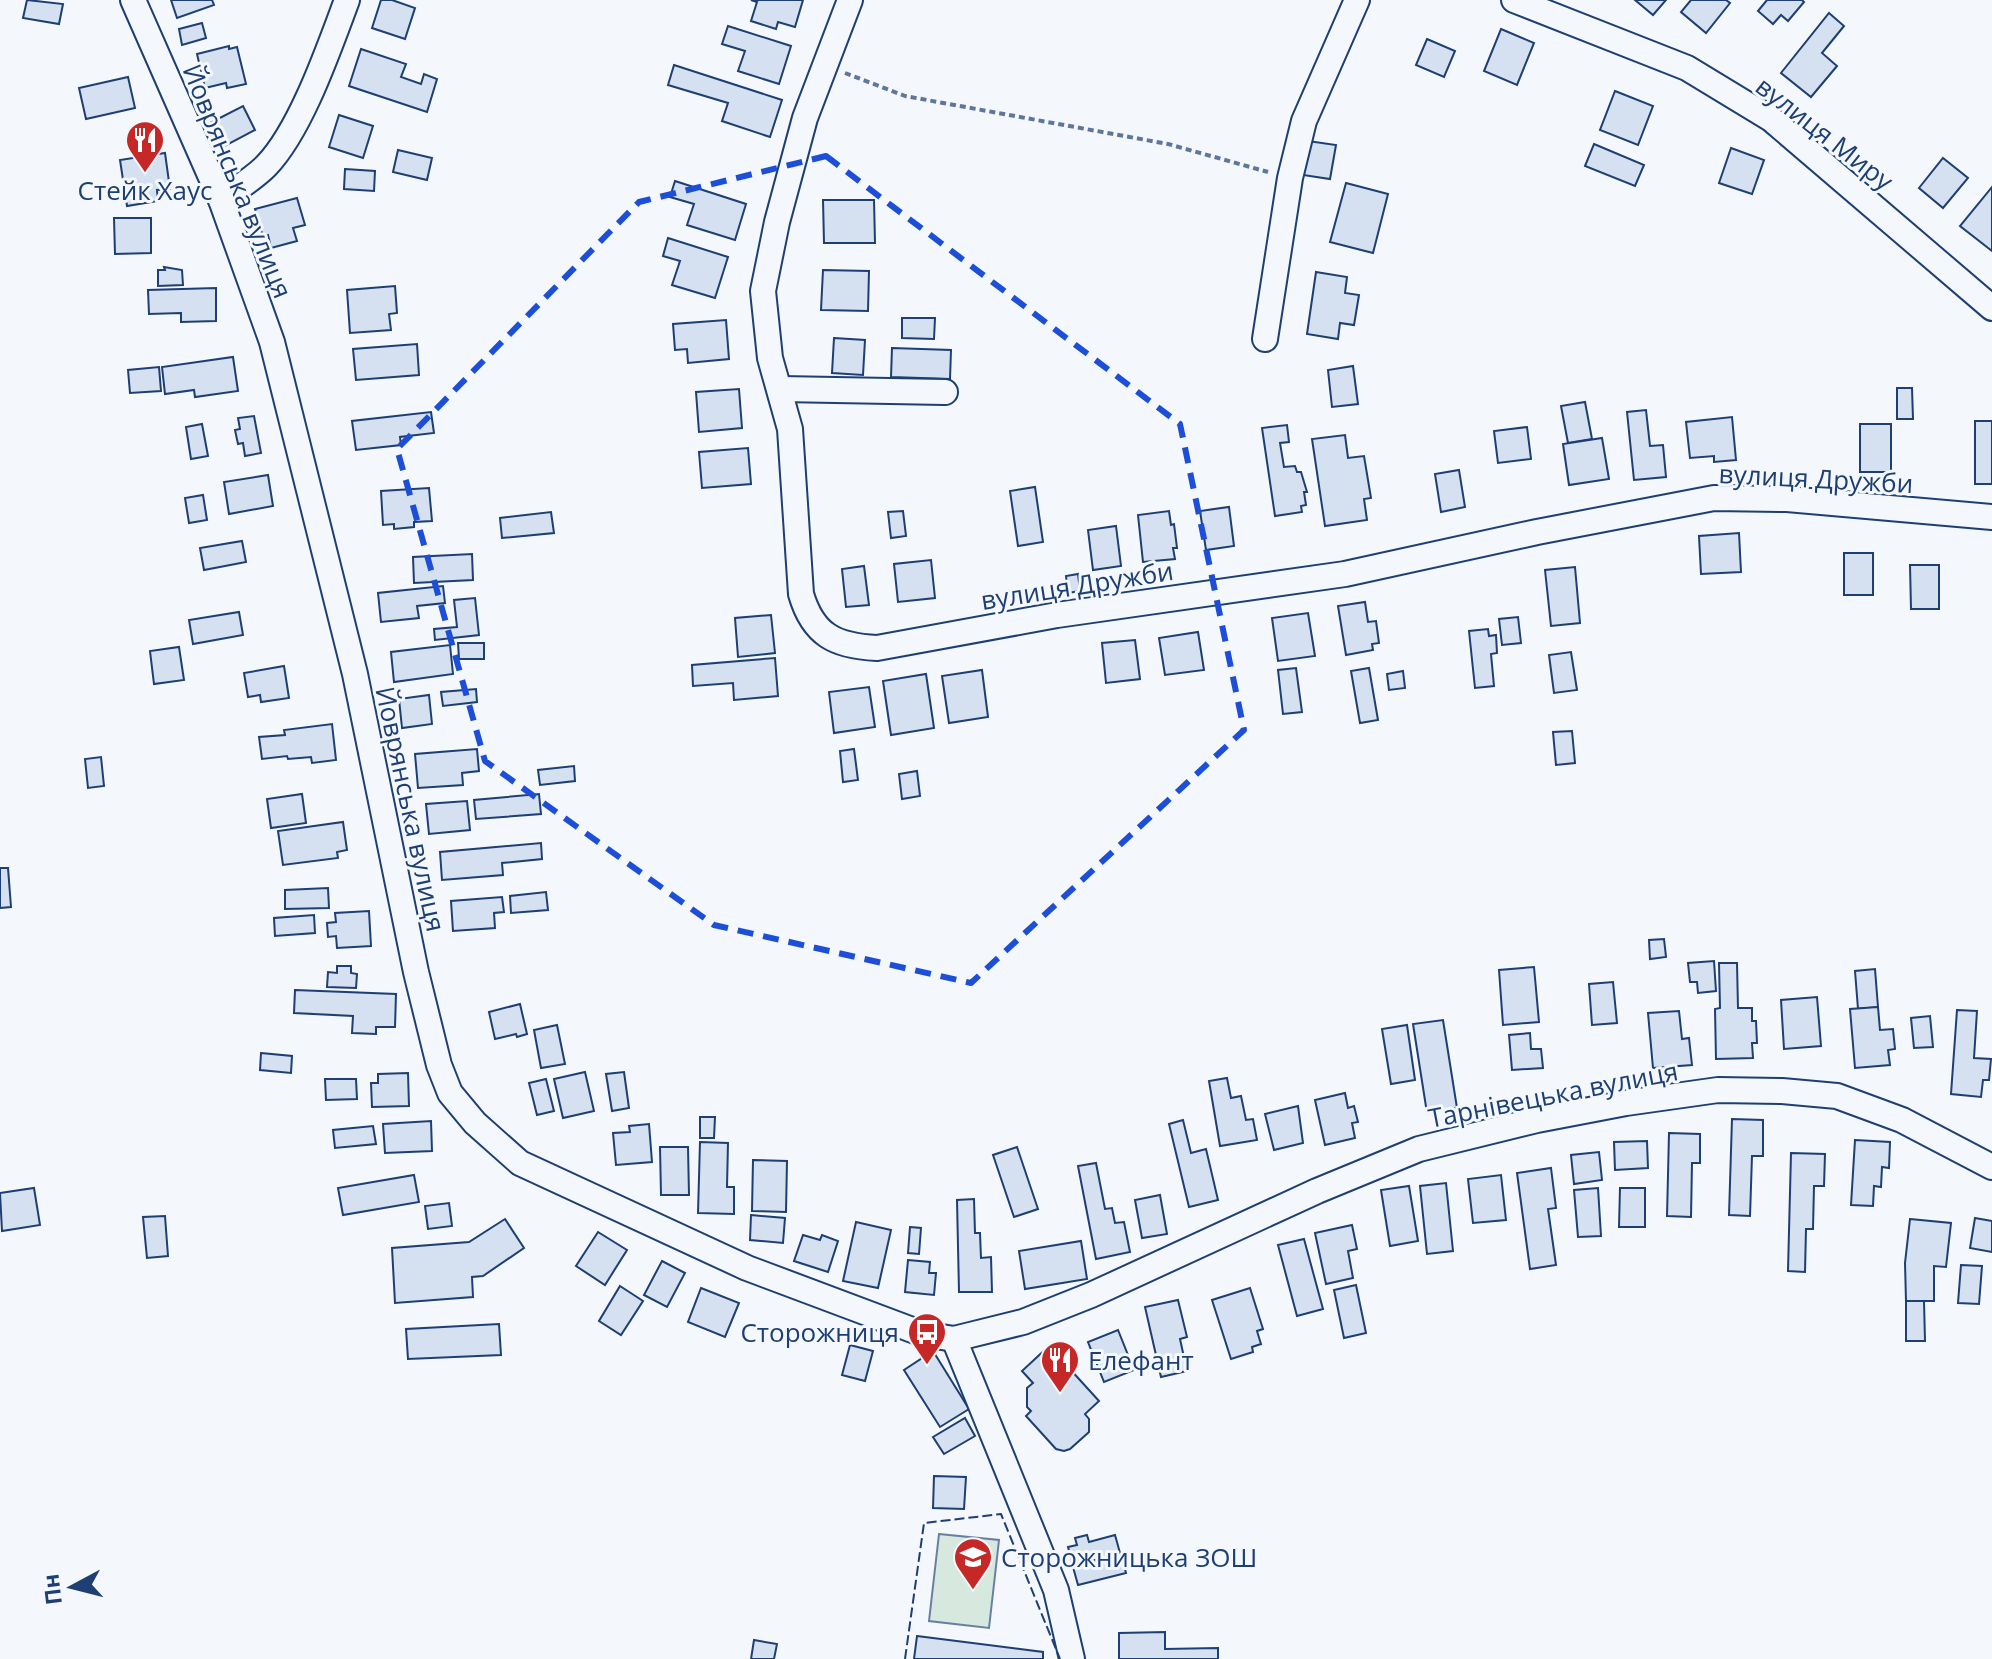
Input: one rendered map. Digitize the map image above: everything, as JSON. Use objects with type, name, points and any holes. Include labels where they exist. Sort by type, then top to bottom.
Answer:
[{"type":"street","name":"Йоврянська вулиця","points":[[133,0],[221,200],[272,342],[355,674],[416,972],[439,1065],[450,1093],[475,1123],[520,1163],[747,1268],[923,1334],[954,1339]]},
{"type":"street","points":[[221,200],[266,166],[290,131],[321,70],[347,0]]},
{"type":"street","name":"вулиця Дружби","points":[[850,0],[805,118],[777,222],[763,291],[770,358],[790,429],[801,594],[808,617],[827,634],[850,647],[877,648],[1057,615],[1345,574],[1537,532],[1714,498],[1787,499],[1992,517]]},
{"type":"street","points":[[1265,339],[1290,178],[1304,121],[1357,0]]},
{"type":"street","name":"вулиця Миру","points":[[1514,0],[1687,68],[1771,119],[1992,308]]},
{"type":"street","points":[[781,389],[945,392]]},
{"type":"street","name":"Тарнівецька вулиця","points":[[954,1339],[1023,1322],[1091,1295],[1317,1191],[1419,1149],[1537,1120],[1626,1103],[1718,1090],[1837,1096],[1902,1120],[1992,1167]]},
{"type":"street","points":[[954,1339],[1056,1590],[1072,1659]]},
{"type":"path","points":[[825,66],[905,96],[1168,144],[1290,178]]},
{"type":"highlighted area","points":[[826,156],[1180,424],[1244,730],[971,983],[714,925],[485,761],[397,449],[639,202]]},
{"type":"shaded area","points":[[939,1534],[999,1540],[989,1628],[929,1621]]},
{"type":"building","points":[[27,0],[63,4],[59,24],[23,18]]},
{"type":"building","points":[[171,0],[212,0],[214,5],[177,18]]},
{"type":"building","points":[[381,0],[392,0],[415,8],[405,39],[372,28]]},
{"type":"building","points":[[751,0],[803,0],[795,27],[778,22],[776,29],[751,21],[757,2]]},
{"type":"building","points":[[1635,0],[1666,0],[1653,15]]},
{"type":"building","points":[[1691,0],[1726,0],[1730,3],[1706,33],[1681,12]]},
{"type":"building","points":[[1767,0],[1804,2],[1788,21],[1781,15],[1773,24],[1758,11]]},
{"type":"building","points":[[1829,13],[1844,26],[1822,53],[1837,66],[1811,97],[1781,73]]},
{"type":"building","points":[[202,23],[206,38],[182,45],[179,29]]},
{"type":"building","points":[[728,26],[791,46],[779,84],[738,71],[745,51],[722,44]]},
{"type":"building","points":[[1501,29],[1534,43],[1517,85],[1484,71]]},
{"type":"building","points":[[1427,39],[1455,51],[1444,77],[1416,65]]},
{"type":"building","points":[[229,46],[229,49],[237,47],[246,84],[227,88],[226,83],[205,88],[197,54]]},
{"type":"building","points":[[361,49],[406,64],[401,77],[421,84],[424,74],[437,79],[427,112],[349,86]]},
{"type":"building","points":[[674,65],[782,100],[770,137],[722,121],[728,103],[668,85]]},
{"type":"building","points":[[128,77],[135,108],[86,119],[79,88]]},
{"type":"building","points":[[1615,91],[1653,106],[1638,145],[1600,130]]},
{"type":"building","points":[[243,106],[255,130],[221,148],[208,124]]},
{"type":"building","points":[[339,115],[373,126],[363,158],[329,147]]},
{"type":"building","points":[[1308,141],[1336,145],[1330,179],[1303,175]]},
{"type":"building","points":[[1594,144],[1644,165],[1635,186],[1585,166]]},
{"type":"building","points":[[1731,148],[1764,160],[1752,194],[1719,183]]},
{"type":"building","points":[[398,150],[432,158],[427,180],[393,172]]},
{"type":"building","name":"Стейк Хаус","points":[[165,153],[170,189],[157,190],[158,201],[127,206],[120,160]]},
{"type":"building","points":[[1943,158],[1968,178],[1943,208],[1919,188]]},
{"type":"building","points":[[345,169],[375,171],[374,191],[344,189]]},
{"type":"building","points":[[675,181],[746,204],[735,240],[687,225],[694,204],[670,197]]},
{"type":"building","points":[[1346,183],[1388,194],[1373,253],[1330,242]]},
{"type":"building","points":[[1992,187],[1992,251],[1960,226]]},
{"type":"building","points":[[297,198],[305,225],[293,228],[297,241],[271,248],[268,235],[263,237],[255,209]]},
{"type":"building","points":[[823,200],[874,200],[875,243],[824,243]]},
{"type":"building","points":[[114,218],[151,218],[151,253],[115,254]]},
{"type":"building","points":[[668,238],[728,257],[715,298],[672,285],[680,261],[663,256]]},
{"type":"building","points":[[164,267],[182,270],[183,285],[158,286],[158,270],[165,270]]},
{"type":"building","points":[[823,270],[869,271],[868,311],[821,310]]},
{"type":"building","points":[[1316,272],[1347,277],[1345,293],[1359,295],[1354,325],[1340,323],[1338,339],[1307,334]]},
{"type":"building","points":[[395,286],[397,313],[389,314],[391,330],[350,333],[347,290]]},
{"type":"building","points":[[216,288],[216,321],[181,322],[181,313],[149,314],[148,290]]},
{"type":"building","points":[[902,318],[935,318],[934,339],[902,338]]},
{"type":"building","points":[[726,320],[729,359],[688,363],[687,349],[675,350],[673,324]]},
{"type":"building","points":[[834,338],[865,340],[863,375],[832,373]]},
{"type":"building","points":[[417,344],[419,375],[356,380],[353,349]]},
{"type":"building","points":[[892,348],[951,350],[950,379],[891,377]]},
{"type":"building","points":[[233,357],[238,391],[195,397],[194,390],[165,394],[162,367]]},
{"type":"building","points":[[1353,366],[1358,404],[1332,407],[1328,370]]},
{"type":"building","points":[[159,367],[161,391],[130,393],[128,370]]},
{"type":"building","points":[[1897,388],[1912,388],[1913,419],[1897,419]]},
{"type":"building","points":[[739,389],[742,428],[699,432],[696,392]]},
{"type":"building","points":[[1585,402],[1592,439],[1568,443],[1561,406]]},
{"type":"building","points":[[1646,410],[1650,446],[1663,445],[1666,477],[1634,480],[1627,412]]},
{"type":"building","points":[[431,412],[434,433],[400,437],[401,445],[356,450],[352,421]]},
{"type":"building","points":[[254,416],[261,453],[245,456],[243,443],[238,444],[235,430],[240,429],[238,418]]},
{"type":"building","points":[[1732,417],[1736,460],[1714,462],[1714,456],[1690,458],[1686,422]]},
{"type":"building","points":[[1975,421],[1992,421],[1992,484],[1975,484]]},
{"type":"building","points":[[202,424],[208,456],[191,459],[186,427]]},
{"type":"building","points":[[1860,424],[1891,424],[1891,472],[1860,472]]},
{"type":"building","points":[[1287,425],[1289,442],[1280,443],[1284,467],[1295,466],[1297,472],[1301,472],[1307,492],[1304,492],[1306,505],[1301,506],[1302,512],[1275,516],[1262,428]]},
{"type":"building","points":[[1527,427],[1531,459],[1498,463],[1494,431]]},
{"type":"building","points":[[1345,435],[1348,458],[1364,456],[1371,498],[1364,499],[1367,520],[1325,526],[1312,439]]},
{"type":"building","points":[[1602,438],[1609,479],[1569,485],[1563,444]]},
{"type":"building","points":[[748,448],[751,484],[702,488],[699,452]]},
{"type":"building","points":[[1459,470],[1465,507],[1441,512],[1435,474]]},
{"type":"building","points":[[268,475],[273,506],[229,514],[224,482]]},
{"type":"building","points":[[1035,487],[1043,542],[1018,546],[1010,491]]},
{"type":"building","points":[[429,488],[432,521],[414,522],[414,527],[394,529],[394,524],[383,525],[381,491]]},
{"type":"building","points":[[203,495],[207,520],[189,523],[185,498]]},
{"type":"building","points":[[1229,507],[1234,546],[1206,550],[1200,511]]},
{"type":"building","points":[[903,511],[906,536],[891,538],[888,512]]},
{"type":"building","points":[[1169,511],[1177,548],[1173,548],[1175,559],[1143,562],[1138,515]]},
{"type":"building","points":[[551,512],[554,533],[502,538],[500,518]]},
{"type":"building","points":[[1116,526],[1121,566],[1093,570],[1088,530]]},
{"type":"building","points":[[1739,533],[1741,572],[1701,574],[1699,536]]},
{"type":"building","points":[[242,541],[246,562],[204,570],[200,548]]},
{"type":"building","points":[[1844,553],[1873,553],[1873,595],[1844,595]]},
{"type":"building","points":[[472,554],[473,580],[414,583],[413,557]]},
{"type":"building","points":[[931,560],[935,598],[898,602],[894,564]]},
{"type":"building","points":[[1910,565],[1939,565],[1939,609],[1911,609]]},
{"type":"building","points":[[864,566],[869,605],[846,607],[842,569]]},
{"type":"building","points":[[1575,567],[1580,623],[1551,626],[1545,570]]},
{"type":"building","points":[[1078,574],[1080,591],[1068,593],[1066,576]]},
{"type":"building","points":[[443,586],[445,603],[417,606],[419,618],[381,622],[378,593]]},
{"type":"building","points":[[475,598],[479,635],[435,640],[434,629],[457,627],[454,600]]},
{"type":"building","points":[[1365,602],[1368,622],[1376,621],[1379,643],[1372,644],[1373,650],[1346,655],[1338,606]]},
{"type":"building","points":[[239,612],[243,635],[193,644],[189,620]]},
{"type":"building","points":[[1308,613],[1315,656],[1278,661],[1272,618]]},
{"type":"building","points":[[771,615],[775,653],[738,657],[735,618]]},
{"type":"building","points":[[1518,617],[1521,643],[1502,645],[1499,619]]},
{"type":"building","points":[[1488,629],[1489,636],[1496,635],[1497,653],[1491,654],[1494,686],[1475,688],[1469,631]]},
{"type":"building","points":[[1198,632],[1204,670],[1165,675],[1159,638]]},
{"type":"building","points":[[1135,640],[1140,679],[1106,683],[1102,643]]},
{"type":"building","points":[[458,643],[484,643],[484,659],[459,659]]},
{"type":"building","points":[[450,645],[453,674],[394,682],[391,652]]},
{"type":"building","points":[[179,647],[184,680],[154,684],[150,651]]},
{"type":"building","points":[[1571,652],[1577,690],[1554,693],[1549,655]]},
{"type":"building","points":[[775,658],[778,696],[734,700],[733,683],[693,686],[692,665]]},
{"type":"building","points":[[284,666],[289,698],[261,702],[260,695],[248,697],[244,673]]},
{"type":"building","points":[[1296,668],[1302,712],[1283,714],[1278,670]]},
{"type":"building","points":[[1369,668],[1378,720],[1360,723],[1351,671]]},
{"type":"building","points":[[982,670],[988,717],[949,723],[942,676]]},
{"type":"building","points":[[1403,671],[1405,688],[1389,690],[1387,674]]},
{"type":"building","points":[[926,674],[934,728],[891,735],[883,681]]},
{"type":"building","points":[[869,687],[875,727],[834,733],[829,692]]},
{"type":"building","points":[[476,689],[477,702],[443,706],[441,692]]},
{"type":"building","points":[[429,695],[432,724],[402,728],[399,699]]},
{"type":"building","points":[[332,724],[336,760],[312,763],[311,757],[288,759],[287,756],[262,759],[259,737],[285,735],[284,730]]},
{"type":"building","points":[[1572,731],[1575,763],[1556,765],[1553,732]]},
{"type":"building","points":[[477,749],[479,771],[462,773],[463,785],[418,788],[415,754]]},
{"type":"building","points":[[854,749],[858,780],[843,782],[840,751]]},
{"type":"building","points":[[101,757],[104,786],[88,788],[85,759]]},
{"type":"building","points":[[574,766],[575,781],[540,785],[538,770]]},
{"type":"building","points":[[917,771],[920,796],[902,799],[899,774]]},
{"type":"building","points":[[302,794],[306,823],[271,828],[267,799]]},
{"type":"building","points":[[539,794],[541,814],[476,819],[474,800]]},
{"type":"building","points":[[467,801],[470,830],[429,834],[426,804]]},
{"type":"building","points":[[343,822],[347,850],[337,852],[338,858],[283,865],[278,831]]},
{"type":"building","points":[[541,843],[542,859],[502,863],[503,875],[442,880],[440,852]]},
{"type":"building","points":[[0,868],[8,868],[11,907],[0,908]]},
{"type":"building","points":[[328,888],[329,908],[285,909],[285,890]]},
{"type":"building","points":[[546,892],[548,910],[511,913],[510,896]]},
{"type":"building","points":[[502,897],[504,912],[494,913],[495,928],[453,931],[451,901]]},
{"type":"building","points":[[369,911],[371,946],[337,948],[336,936],[328,937],[327,923],[336,922],[335,913]]},
{"type":"building","points":[[314,915],[315,933],[275,936],[274,918]]},
{"type":"building","points":[[1664,939],[1666,957],[1650,959],[1649,940]]},
{"type":"building","points":[[1714,961],[1716,991],[1698,993],[1697,982],[1690,982],[1688,963]]},
{"type":"building","points":[[1719,963],[1737,963],[1738,1008],[1752,1008],[1752,1021],[1756,1021],[1757,1043],[1752,1043],[1753,1058],[1716,1059],[1715,1009],[1720,1008]]},
{"type":"building","points":[[337,966],[351,966],[351,973],[357,974],[356,988],[327,987],[328,972],[337,973]]},
{"type":"building","points":[[1534,967],[1539,1022],[1503,1025],[1499,970]]},
{"type":"building","points":[[1875,969],[1878,1007],[1858,1009],[1855,971]]},
{"type":"building","points":[[1613,982],[1617,1023],[1592,1025],[1589,984]]},
{"type":"building","points":[[295,990],[396,994],[395,1027],[376,1027],[376,1034],[352,1033],[353,1016],[294,1013]]},
{"type":"building","points":[[1817,997],[1821,1046],[1784,1049],[1781,1000]]},
{"type":"building","points":[[520,1004],[527,1034],[495,1039],[489,1012]]},
{"type":"building","points":[[1878,1007],[1880,1030],[1893,1029],[1895,1049],[1888,1050],[1890,1065],[1855,1068],[1850,1009]]},
{"type":"building","points":[[1957,1010],[1977,1011],[1974,1058],[1991,1059],[1989,1080],[1983,1080],[1981,1097],[1951,1094]]},
{"type":"building","points":[[1679,1011],[1682,1039],[1689,1038],[1692,1065],[1653,1068],[1648,1013]]},
{"type":"building","points":[[1930,1016],[1933,1047],[1914,1048],[1911,1018]]},
{"type":"building","points":[[1443,1020],[1457,1108],[1427,1113],[1413,1024]]},
{"type":"building","points":[[557,1025],[565,1064],[541,1068],[534,1030]]},
{"type":"building","points":[[1407,1025],[1415,1080],[1391,1084],[1382,1029]]},
{"type":"building","points":[[1530,1033],[1531,1049],[1541,1049],[1543,1068],[1512,1070],[1509,1035]]},
{"type":"building","points":[[261,1053],[292,1056],[291,1073],[260,1070]]},
{"type":"building","points":[[585,1072],[594,1111],[563,1118],[554,1079]]},
{"type":"building","points":[[624,1072],[629,1108],[612,1111],[606,1074]]},
{"type":"building","points":[[408,1073],[409,1106],[372,1107],[371,1083],[378,1083],[378,1074]]},
{"type":"building","points":[[1227,1078],[1231,1098],[1241,1096],[1246,1120],[1253,1119],[1257,1140],[1220,1146],[1209,1081]]},
{"type":"building","points":[[325,1079],[356,1079],[357,1099],[326,1100]]},
{"type":"building","points":[[546,1079],[554,1111],[537,1115],[529,1083]]},
{"type":"building","points":[[1345,1093],[1348,1108],[1354,1106],[1358,1122],[1352,1123],[1355,1138],[1325,1145],[1315,1100]]},
{"type":"building","points":[[1298,1106],[1303,1143],[1274,1150],[1265,1114]]},
{"type":"building","points":[[700,1117],[715,1117],[714,1138],[700,1138]]},
{"type":"building","points":[[1732,1119],[1763,1120],[1763,1156],[1752,1156],[1750,1216],[1729,1215]]},
{"type":"building","points":[[1183,1120],[1191,1153],[1206,1149],[1218,1200],[1189,1207],[1169,1124]]},
{"type":"building","points":[[431,1121],[432,1151],[385,1153],[383,1124]]},
{"type":"building","points":[[649,1124],[652,1162],[616,1165],[613,1133],[630,1132],[629,1126]]},
{"type":"building","points":[[373,1126],[376,1144],[335,1148],[333,1130]]},
{"type":"building","points":[[1669,1133],[1700,1134],[1700,1163],[1692,1163],[1691,1217],[1667,1216]]},
{"type":"building","points":[[1855,1140],[1890,1142],[1889,1168],[1882,1167],[1881,1187],[1874,1186],[1873,1206],[1851,1205]]},
{"type":"building","points":[[1647,1141],[1648,1168],[1615,1170],[1614,1142]]},
{"type":"building","points":[[700,1142],[728,1143],[727,1187],[734,1187],[734,1214],[698,1213]]},
{"type":"building","points":[[660,1147],[688,1147],[689,1195],[661,1195]]},
{"type":"building","points":[[1017,1147],[1038,1209],[1014,1217],[993,1155]]},
{"type":"building","points":[[1599,1152],[1602,1180],[1574,1184],[1571,1155]]},
{"type":"building","points":[[1791,1153],[1825,1154],[1824,1186],[1814,1186],[1813,1229],[1806,1229],[1805,1272],[1788,1271]]},
{"type":"building","points":[[753,1160],[787,1161],[786,1212],[752,1211]]},
{"type":"building","points":[[1096,1163],[1105,1209],[1112,1208],[1115,1223],[1124,1222],[1130,1252],[1096,1259],[1078,1166]]},
{"type":"building","points":[[1551,1168],[1556,1208],[1548,1209],[1556,1265],[1530,1269],[1517,1173]]},
{"type":"building","points":[[414,1175],[419,1202],[343,1215],[338,1188]]},
{"type":"building","points":[[1501,1175],[1506,1220],[1473,1223],[1468,1179]]},
{"type":"building","points":[[1446,1183],[1453,1251],[1427,1254],[1420,1186]]},
{"type":"building","points":[[1409,1186],[1418,1241],[1390,1246],[1381,1190]]},
{"type":"building","points":[[34,1188],[40,1225],[2,1231],[0,1193]]},
{"type":"building","points":[[1598,1188],[1601,1236],[1578,1237],[1574,1190]]},
{"type":"building","points":[[1620,1188],[1645,1188],[1645,1227],[1619,1227]]},
{"type":"building","points":[[1160,1195],[1167,1234],[1142,1238],[1135,1200]]},
{"type":"building","points":[[974,1199],[975,1233],[980,1233],[981,1258],[991,1257],[992,1292],[959,1292],[957,1200]]},
{"type":"building","points":[[449,1203],[452,1226],[428,1229],[425,1206]]},
{"type":"building","points":[[751,1215],[785,1218],[783,1243],[750,1240]]},
{"type":"building","points":[[165,1216],[168,1256],[147,1258],[143,1217]]},
{"type":"building","points":[[1975,1218],[1992,1221],[1992,1252],[1970,1248]]},
{"type":"building","points":[[505,1219],[524,1248],[483,1276],[472,1277],[473,1297],[395,1303],[392,1248],[469,1242]]},
{"type":"building","points":[[1910,1219],[1951,1223],[1946,1267],[1934,1266],[1934,1301],[1906,1301],[1905,1263]]},
{"type":"building","points":[[856,1222],[891,1230],[878,1288],[843,1281]]},
{"type":"building","points":[[1352,1225],[1357,1249],[1348,1251],[1353,1278],[1326,1284],[1315,1233]]},
{"type":"building","points":[[910,1227],[921,1228],[919,1254],[908,1253]]},
{"type":"building","points":[[598,1232],[627,1250],[605,1285],[576,1266]]},
{"type":"building","points":[[803,1235],[820,1240],[822,1235],[838,1241],[828,1272],[794,1261]]},
{"type":"building","points":[[1304,1239],[1323,1309],[1297,1316],[1278,1245]]},
{"type":"building","points":[[1081,1241],[1087,1279],[1025,1289],[1019,1251]]},
{"type":"building","points":[[908,1260],[930,1262],[929,1273],[936,1273],[934,1295],[905,1292]]},
{"type":"building","points":[[662,1261],[685,1273],[667,1307],[644,1295]]},
{"type":"building","points":[[1961,1265],[1982,1266],[1979,1304],[1958,1303]]},
{"type":"building","points":[[1356,1285],[1366,1333],[1344,1338],[1334,1290]]},
{"type":"building","points":[[620,1286],[643,1301],[621,1335],[599,1321]]},
{"type":"building","points":[[701,1288],[739,1303],[725,1337],[688,1322]]},
{"type":"building","points":[[1250,1288],[1263,1329],[1257,1331],[1261,1344],[1252,1347],[1253,1352],[1231,1359],[1212,1300]]},
{"type":"building","points":[[1178,1300],[1187,1337],[1180,1339],[1187,1371],[1161,1377],[1145,1307]]},
{"type":"building","points":[[1906,1301],[1924,1301],[1925,1341],[1906,1341]]},
{"type":"building","points":[[499,1324],[501,1355],[408,1359],[406,1329]]},
{"type":"building","points":[[1118,1330],[1134,1370],[1104,1382],[1088,1342]]},
{"type":"building","points":[[850,1345],[873,1351],[865,1381],[842,1375]]},
{"type":"building","name":"Елефант","points":[[1049,1346],[1099,1401],[1085,1414],[1089,1419],[1089,1432],[1064,1451],[1056,1449],[1026,1416],[1031,1411],[1027,1407],[1027,1388],[1033,1383],[1022,1371]]},
{"type":"building","points":[[933,1351],[969,1409],[940,1427],[904,1370]]},
{"type":"building","points":[[965,1418],[975,1436],[944,1454],[933,1437]]},
{"type":"building","points":[[934,1476],[966,1477],[964,1509],[933,1508]]},
{"type":"building","points":[[1087,1535],[1089,1542],[1115,1535],[1120,1553],[1073,1566],[1068,1547],[1077,1545],[1075,1538]]},
{"type":"building","points":[[1121,1554],[1126,1573],[1078,1585],[1073,1567]]},
{"type":"building","points":[[1165,1632],[1165,1649],[1218,1648],[1218,1659],[1119,1659],[1119,1633]]},
{"type":"building","points":[[917,1636],[1043,1652],[1043,1659],[914,1659]]},
{"type":"building","points":[[754,1640],[777,1644],[774,1659],[751,1659]]},
{"type":"fence","points":[[905,1659],[924,1523],[1001,1514],[1060,1659]]},
{"type":"place","name":"Стейк Хаус","points":[[145,174]]},
{"type":"place","name":"Сторожниця","points":[[927,1366]]},
{"type":"place","name":"Елефант","points":[[1060,1394]]},
{"type":"place","name":"Сторожницька ЗОШ","points":[[973,1591]]}]
